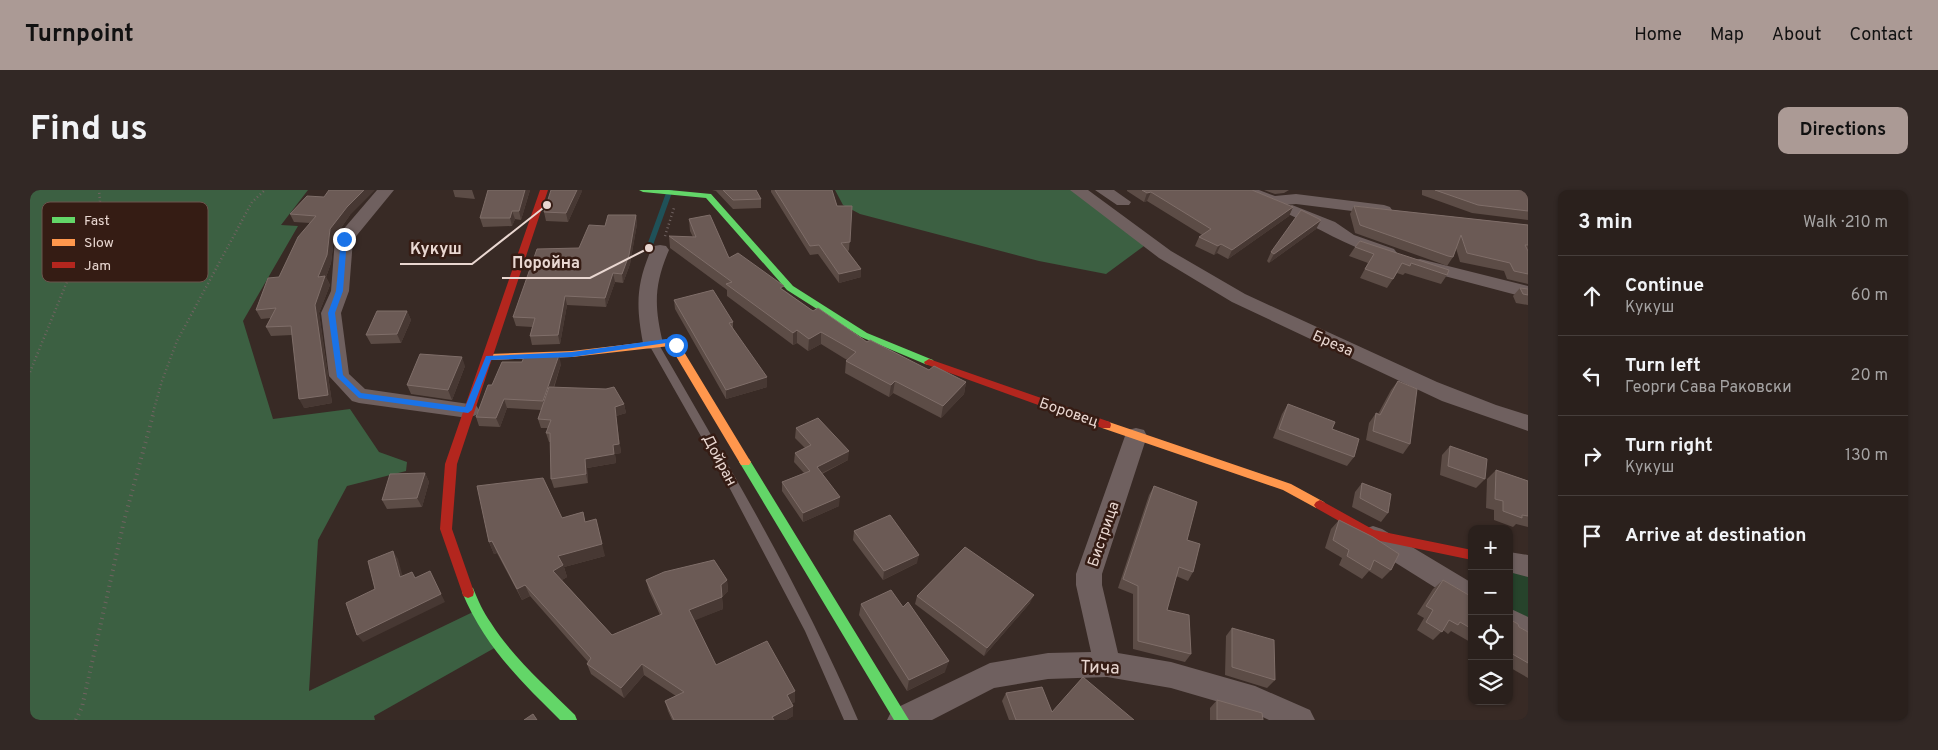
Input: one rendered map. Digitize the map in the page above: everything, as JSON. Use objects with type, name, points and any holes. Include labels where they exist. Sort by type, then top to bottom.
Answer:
[{"type":"street","points":[[386,190],[344,239],[340,291],[331,313],[339,376],[359,396],[468,410]]},
{"type":"street","points":[[544,190],[489,357],[468,410],[451,464],[446,529],[474,611],[498,646],[570,720]]},
{"type":"street","points":[[643,190],[678,194]]},
{"type":"street","name":"Бреза","points":[[1078,190],[1148,243],[1196,274],[1274,316],[1412,379],[1500,415],[1528,423]]},
{"type":"street","points":[[1103,190],[1123,202]]},
{"type":"street","points":[[1245,190],[1329,226],[1348,239],[1435,270],[1528,292]]},
{"type":"street","name":"Боровец","points":[[678,194],[708,196],[790,288],[864,335],[949,371],[1287,488],[1371,534],[1468,553]]},
{"type":"street","points":[[1273,201],[1302,195],[1398,212]]},
{"type":"street","name":"Дойран","points":[[660,250],[648,276],[646,301],[653,343],[666,341],[673,342],[676,345],[902,720]]},
{"type":"street","points":[[489,357],[572,354],[653,343]]},
{"type":"street","name":"Бистрица","points":[[1107,664],[1089,585],[1089,574],[1136,436]]},
{"type":"street","points":[[1371,534],[1468,595]]},
{"type":"street","points":[[1513,563],[1528,566]]},
{"type":"street","points":[[1513,622],[1528,631]]},
{"type":"street","name":"Тича","points":[[902,720],[990,676],[1048,666],[1107,664],[1170,675],[1255,699],[1300,720]]},
{"type":"lane","name":"Дойран","points":[[653,343],[724,468],[810,628],[851,720]]},
{"type":"path","points":[[76,720],[82,707],[124,521],[162,381],[176,341],[252,202],[265,190]]},
{"type":"path","points":[[660,250],[678,194]]},
{"type":"path","points":[[30,372],[67,282]]},
{"type":"green space","points":[[30,190],[308,190],[281,225],[298,226],[243,321],[273,419],[350,409],[379,452],[407,462],[406,471],[347,486],[318,540],[309,691],[475,611],[498,646],[374,716],[375,720],[30,720]]},
{"type":"green space","points":[[835,190],[1078,190],[1148,243],[1106,274],[1039,261],[860,214],[843,205]]},
{"type":"green space","points":[[1513,563],[1528,566],[1528,631],[1513,622]]},
{"type":"building","points":[[329,190],[364,190],[347,207],[330,229],[327,255],[318,277],[325,276],[315,305],[328,395],[299,399],[291,326],[266,327],[276,308],[256,310],[268,278],[279,277],[298,237],[316,216],[290,214],[307,196],[324,197]]},
{"type":"building","points":[[488,190],[525,190],[519,211],[512,211],[510,218],[480,218]]},
{"type":"building","points":[[551,190],[577,190],[566,213],[544,212]]},
{"type":"building","points":[[723,190],[756,190],[761,199],[733,200]]},
{"type":"building","points":[[775,190],[832,190],[837,206],[852,206],[850,242],[841,243],[861,269],[839,274],[819,245],[810,246]]},
{"type":"building","points":[[1142,190],[1252,190],[1293,207],[1232,250],[1221,244],[1218,246],[1199,237],[1211,229],[1151,192],[1147,193]]},
{"type":"building","points":[[1435,190],[1528,190],[1528,211],[1478,205]]},
{"type":"building","points":[[1354,206],[1528,225],[1528,245],[1525,245],[1528,251],[1528,274],[1514,271],[1510,263],[1467,253],[1461,235],[1453,257],[1360,225]]},
{"type":"building","points":[[1301,210],[1321,220],[1274,254],[1271,252]]},
{"type":"building","points":[[608,215],[636,215],[629,255],[622,274],[613,273],[605,298],[565,296],[558,335],[530,336],[535,318],[513,317],[537,249],[579,248],[589,225],[605,226]]},
{"type":"building","points":[[710,215],[729,258],[738,253],[784,286],[780,288],[813,311],[818,308],[867,342],[870,340],[929,370],[934,366],[966,382],[943,406],[895,381],[891,385],[846,361],[856,352],[821,332],[809,339],[797,330],[793,333],[726,284],[732,282],[669,236],[696,237],[689,219]]},
{"type":"building","points":[[1360,241],[1449,270],[1447,275],[1411,263],[1410,266],[1402,263],[1393,279],[1365,269],[1374,254],[1355,247]]},
{"type":"building","points":[[1520,288],[1528,289],[1528,295],[1523,294]]},
{"type":"building","points":[[713,290],[733,322],[729,323],[767,377],[726,390],[674,300]]},
{"type":"building","points":[[377,311],[407,311],[397,334],[366,335]]},
{"type":"building","points":[[420,354],[462,357],[448,390],[407,385]]},
{"type":"building","points":[[559,355],[543,401],[504,399],[496,418],[476,417],[488,385],[492,385],[502,362],[522,362],[524,357]]},
{"type":"building","points":[[1398,381],[1417,389],[1410,444],[1373,431],[1376,413],[1380,415]]},
{"type":"building","points":[[549,387],[606,389],[614,387],[624,404],[615,407],[619,444],[613,445],[614,454],[585,459],[586,474],[551,479],[550,433],[546,433],[551,420],[538,419]]},
{"type":"building","points":[[1288,404],[1335,422],[1332,429],[1359,439],[1354,457],[1279,429]]},
{"type":"building","points":[[818,418],[849,451],[817,467],[840,497],[803,513],[782,482],[810,471],[795,453],[811,445],[796,428]]},
{"type":"building","points":[[1450,446],[1487,459],[1485,479],[1448,466]]},
{"type":"building","points":[[1496,470],[1528,481],[1528,516],[1522,515],[1522,518],[1503,511],[1503,501],[1495,499]]},
{"type":"building","points":[[425,473],[417,498],[382,500],[390,474]]},
{"type":"building","points":[[543,478],[562,518],[583,512],[585,522],[596,519],[602,544],[558,556],[563,565],[553,571],[612,635],[662,614],[646,580],[664,572],[714,560],[727,580],[721,585],[722,597],[689,610],[716,665],[767,641],[795,691],[787,695],[793,706],[772,717],[774,720],[674,720],[665,701],[684,692],[642,664],[621,688],[587,664],[591,658],[525,585],[517,589],[492,541],[489,542],[477,486]]},
{"type":"building","points":[[1362,483],[1391,494],[1388,513],[1360,498]]},
{"type":"building","points":[[1154,486],[1197,502],[1187,540],[1200,544],[1193,572],[1179,567],[1167,610],[1189,615],[1191,654],[1138,641],[1138,586],[1123,579]]},
{"type":"building","points":[[890,515],[919,555],[884,571],[854,531]]},
{"type":"building","points":[[1339,520],[1373,537],[1399,554],[1391,570],[1374,560],[1370,570],[1347,556],[1349,550],[1333,540]]},
{"type":"building","points":[[965,547],[1034,595],[987,648],[917,596]]},
{"type":"building","points":[[393,551],[400,577],[412,572],[415,578],[430,571],[441,594],[357,635],[346,603],[375,589],[368,561]]},
{"type":"building","points":[[1443,580],[1468,595],[1468,627],[1460,622],[1458,625],[1449,620],[1442,632],[1426,622],[1433,610],[1426,606]]},
{"type":"building","points":[[891,590],[903,607],[908,602],[949,661],[909,680],[861,604]]},
{"type":"building","points":[[1513,621],[1528,632],[1528,663],[1513,654]]},
{"type":"building","points":[[1232,628],[1274,640],[1275,680],[1232,667]]},
{"type":"building","points":[[1083,677],[1134,720],[1016,720],[1006,693],[1042,687],[1052,712]]},
{"type":"building","points":[[1217,700],[1262,713],[1263,720],[1217,720]]},
{"type":"building","points":[[533,714],[537,720],[524,720]]},
{"type":"waterway","points":[[649,248],[670,190]]},
{"type":"traffic: fast","points":[[643,190],[708,196],[790,288],[864,335],[929,362]]},
{"type":"traffic: fast","points":[[745,462],[902,720]]},
{"type":"traffic: fast","points":[[468,592],[476,611],[499,645],[526,676],[570,720]]},
{"type":"traffic: slow","points":[[489,357],[572,354],[673,342],[745,462]]},
{"type":"traffic: slow","points":[[1106,425],[1287,487],[1320,505]]},
{"type":"traffic: jam","points":[[468,592],[446,529],[451,464],[544,190]]},
{"type":"traffic: jam","points":[[929,362],[1106,425]]},
{"type":"traffic: jam","points":[[1320,505],[1371,534],[1468,554]]},
{"type":"place","name":"Кукуш","points":[[547,205]]},
{"type":"place","name":"Поройна","points":[[649,248]]},
{"type":"route","points":[[344,239],[340,291],[331,313],[339,376],[359,396],[468,410],[489,357],[572,354],[666,341],[673,342],[676,345]]}]
